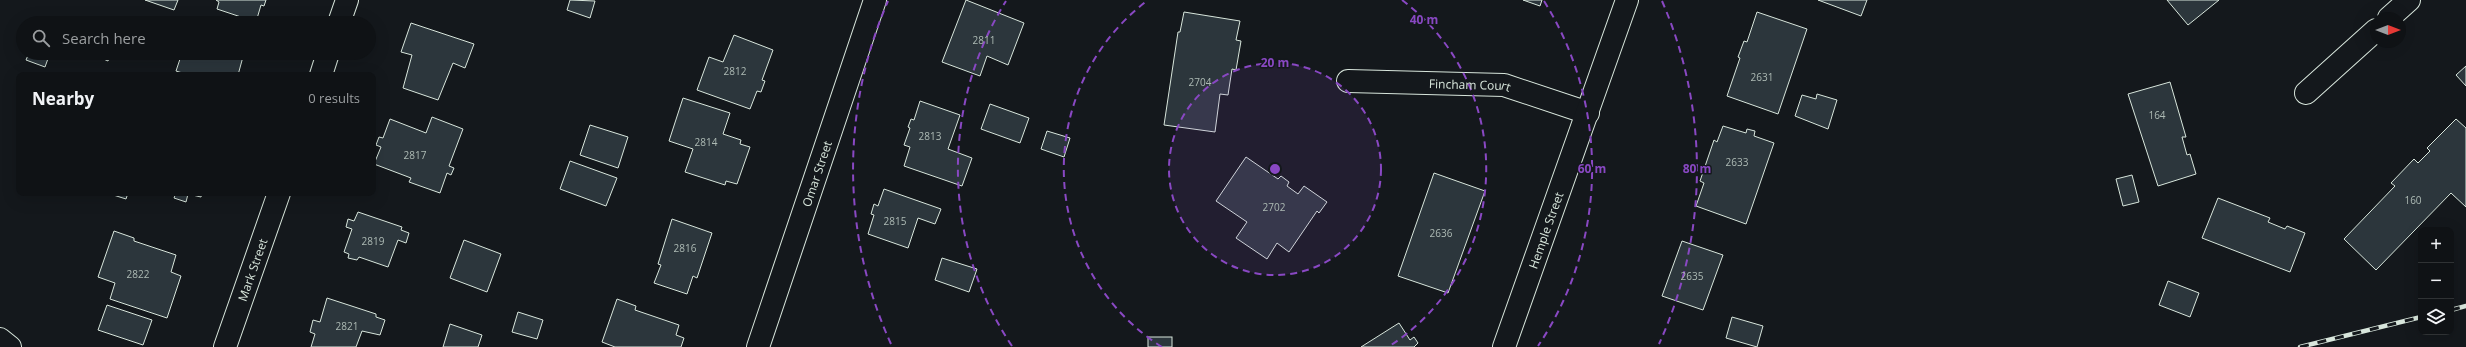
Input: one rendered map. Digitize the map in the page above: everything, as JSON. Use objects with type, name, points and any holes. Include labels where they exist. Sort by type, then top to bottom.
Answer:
[{"type":"street","points":[[341,16],[347,0]]},
{"type":"street","name":"Omar Street","points":[[758,347],[875,0]]},
{"type":"street","name":"Hemple Street","points":[[1504,347],[1627,0]]},
{"type":"street","points":[[2396,12],[2409,0]]},
{"type":"street","points":[[2306,93],[2370,35]]},
{"type":"street","points":[[322,72],[326,60]]},
{"type":"street","name":"Fincham Court","points":[[1348,81],[1504,85],[1588,113]]},
{"type":"street","name":"Mark Street","points":[[225,347],[278,196]]},
{"type":"street","points":[[0,339],[10,347]]},
{"type":"building","points":[[145,0],[178,0],[174,10]]},
{"type":"building","points":[[216,0],[266,0],[264,6],[261,5],[258,16],[238,16],[217,9],[219,2]]},
{"type":"building","points":[[570,0],[595,1],[590,18],[567,10]]},
{"type":"building","points":[[966,0],[1024,23],[1008,65],[987,56],[980,76],[942,62]]},
{"type":"building","points":[[1523,0],[1542,0],[1540,6]]},
{"type":"building","points":[[1818,0],[1867,0],[1861,16]]},
{"type":"building","points":[[2167,0],[2219,0],[2188,25]]},
{"type":"building","points":[[1184,12],[1240,21],[1236,40],[1241,41],[1236,70],[1232,69],[1228,95],[1220,94],[1215,132],[1164,125],[1178,32],[1180,32]]},
{"type":"building","points":[[1757,12],[1807,29],[1778,114],[1727,96],[1740,58],[1738,57],[1744,41],[1747,42]]},
{"type":"building","points":[[411,23],[474,44],[465,68],[453,63],[438,100],[403,88],[412,55],[401,52]]},
{"type":"building","points":[[734,35],[773,50],[762,80],[765,81],[761,92],[757,91],[750,109],[697,90],[709,57],[723,62]]},
{"type":"building","points":[[26,60],[48,60],[45,67]]},
{"type":"building","points":[[180,60],[242,60],[239,72],[176,71]]},
{"type":"building","points":[[2466,66],[2466,86],[2456,75]]},
{"type":"building","points":[[2170,82],[2186,137],[2182,137],[2187,155],[2190,154],[2196,174],[2158,186],[2128,94]]},
{"type":"building","points":[[1817,94],[1837,100],[1828,129],[1795,116],[1802,95],[1816,99]]},
{"type":"building","points":[[683,98],[730,113],[723,134],[741,140],[740,144],[750,147],[737,184],[726,181],[725,185],[685,172],[693,149],[669,141]]},
{"type":"building","points":[[920,101],[960,115],[948,149],[972,158],[962,186],[904,166],[910,147],[904,145],[910,128],[908,127],[911,119],[914,120]]},
{"type":"building","points":[[990,104],[1029,118],[1020,143],[981,129]]},
{"type":"building","points":[[432,117],[463,129],[449,166],[454,168],[451,175],[447,173],[440,193],[409,182],[411,178],[376,165],[376,159],[381,147],[376,145],[379,137],[383,138],[390,119],[426,133]]},
{"type":"building","points":[[2456,119],[2466,128],[2466,207],[2451,193],[2376,270],[2344,239],[2395,186],[2391,183],[2414,159],[2418,163],[2430,151],[2427,148]]},
{"type":"building","points":[[590,125],[628,137],[618,168],[580,155]]},
{"type":"building","points":[[1723,126],[1746,133],[1747,129],[1755,131],[1754,136],[1774,143],[1746,224],[1696,206],[1704,183],[1700,181],[1714,140],[1717,142]]},
{"type":"building","points":[[1047,131],[1070,138],[1064,157],[1041,149]]},
{"type":"building","points":[[1246,157],[1278,179],[1281,176],[1289,182],[1287,186],[1298,194],[1304,186],[1327,202],[1319,213],[1317,211],[1289,252],[1277,243],[1267,259],[1236,238],[1247,222],[1216,201]]},
{"type":"building","points":[[570,161],[617,178],[606,206],[560,189]]},
{"type":"building","points":[[1434,173],[1485,191],[1448,293],[1398,276]]},
{"type":"building","points":[[2132,175],[2139,202],[2123,206],[2116,179]]},
{"type":"building","points":[[884,189],[941,209],[935,224],[918,218],[908,248],[868,234],[874,215],[871,214],[874,204],[878,206]]},
{"type":"building","points":[[116,196],[127,196],[126,199]]},
{"type":"building","points":[[175,196],[188,196],[186,202],[174,198]]},
{"type":"building","points":[[2218,198],[2270,218],[2268,222],[2285,229],[2287,226],[2305,233],[2290,272],[2202,238]]},
{"type":"building","points":[[358,212],[402,227],[401,230],[409,233],[406,243],[398,240],[388,267],[359,257],[357,260],[348,258],[349,254],[344,252],[352,229],[346,227],[348,219],[354,221]]},
{"type":"building","points":[[672,219],[712,233],[697,278],[693,276],[687,294],[654,283],[661,265],[658,264]]},
{"type":"building","points":[[114,231],[134,238],[134,241],[176,255],[171,272],[181,276],[167,318],[110,299],[115,283],[98,277]]},
{"type":"building","points":[[464,240],[501,254],[487,292],[450,278]]},
{"type":"building","points":[[1682,241],[1723,255],[1703,310],[1662,296]]},
{"type":"building","points":[[942,258],[977,269],[969,292],[935,280]]},
{"type":"building","points":[[2168,281],[2199,293],[2190,317],[2159,305]]},
{"type":"building","points":[[327,298],[376,314],[376,317],[385,320],[380,335],[362,331],[356,347],[311,347],[315,334],[310,332],[313,320],[320,322]]},
{"type":"building","points":[[617,299],[636,306],[635,310],[679,325],[676,335],[684,338],[681,347],[615,347],[602,342]]},
{"type":"building","points":[[107,305],[152,320],[143,345],[98,330]]},
{"type":"building","points":[[518,312],[543,320],[537,339],[512,332]]},
{"type":"building","points":[[1732,317],[1763,326],[1757,347],[1726,338]]},
{"type":"building","points":[[1399,323],[1410,340],[1414,337],[1418,343],[1414,347],[1361,347]]},
{"type":"building","points":[[450,324],[482,335],[478,347],[443,347]]},
{"type":"building","points":[[1148,337],[1172,337],[1172,347],[1148,347]]},
{"type":"railway","points":[[2454,309],[2466,306]]},
{"type":"railway","points":[[2300,347],[2418,318]]}]
